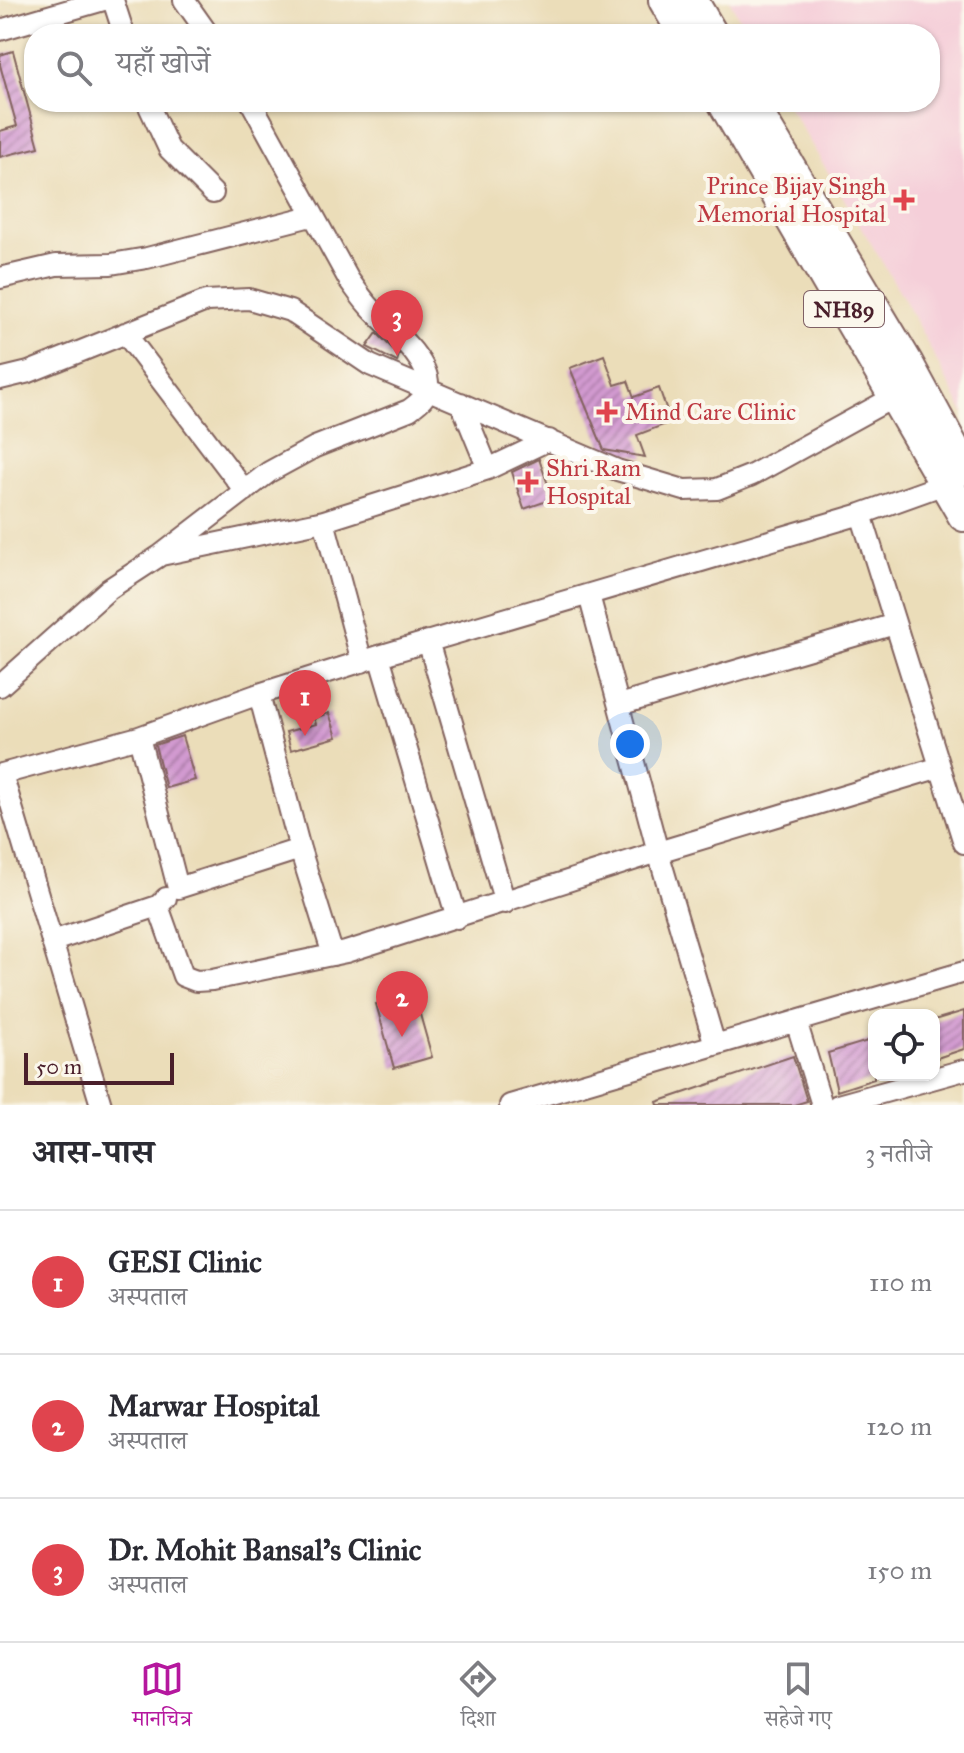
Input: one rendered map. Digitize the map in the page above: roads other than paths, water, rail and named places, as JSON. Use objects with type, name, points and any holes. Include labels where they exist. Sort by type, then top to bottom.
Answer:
[{"type":"main road","points":[[665,0],[679,24]]},
{"type":"main road","points":[[691,0],[705,24]]},
{"type":"main road","name":"NH89","points":[[730,112],[958,477],[964,515]]},
{"type":"main road","name":"NH89","points":[[755,112],[906,390]]},
{"type":"street","points":[[0,30],[104,0]]},
{"type":"street","points":[[113,0],[121,24]]},
{"type":"street","points":[[184,0],[201,24]]},
{"type":"street","points":[[152,112],[169,149],[213,193]]},
{"type":"street","points":[[0,686],[109,589],[161,555],[269,472],[315,447],[409,410],[429,390],[427,373],[419,358],[368,305],[349,280],[256,112]]},
{"type":"street","points":[[0,278],[56,265],[111,264],[147,258],[311,216]]},
{"type":"street","points":[[0,379],[29,372],[206,301],[249,299],[290,311],[370,365],[617,470],[684,490],[717,489],[752,475],[906,390]]},
{"type":"street","points":[[125,333],[245,491]]},
{"type":"street","points":[[461,403],[488,469]]},
{"type":"street","points":[[161,555],[324,521],[488,469],[549,440]]},
{"type":"street","points":[[101,1105],[1,774],[139,737],[259,694],[428,641],[861,514],[958,477]]},
{"type":"street","points":[[861,514],[964,843]]},
{"type":"street","points":[[324,521],[457,918]]},
{"type":"street","points":[[589,595],[658,852],[715,1045]]},
{"type":"street","points":[[619,705],[895,624]]},
{"type":"street","points":[[428,641],[505,903]]},
{"type":"street","points":[[259,694],[300,849],[333,955]]},
{"type":"street","points":[[139,737],[178,888]]},
{"type":"street","points":[[158,906],[183,976],[196,981],[212,980],[333,955],[940,767]]},
{"type":"street","points":[[53,941],[158,906],[178,888],[300,849]]},
{"type":"street","points":[[510,1105],[964,972]]},
{"type":"street","points":[[796,1021],[822,1105]]},
{"type":"street","points":[[838,1105],[964,1070]]},
{"type":"place","name":"Prince Bijay Singh Memorial Hospital","points":[[904,200]]},
{"type":"place","name":"Dr. Mohit Bansal's Clinic","points":[[397,356]]},
{"type":"place","name":"Mind Care Clinic","points":[[607,412]]},
{"type":"place","name":"Shri Ram Hospital","points":[[528,482]]},
{"type":"place","name":"GESI Clinic","points":[[305,736]]},
{"type":"place","name":"Marwar Hospital","points":[[402,1037]]}]
